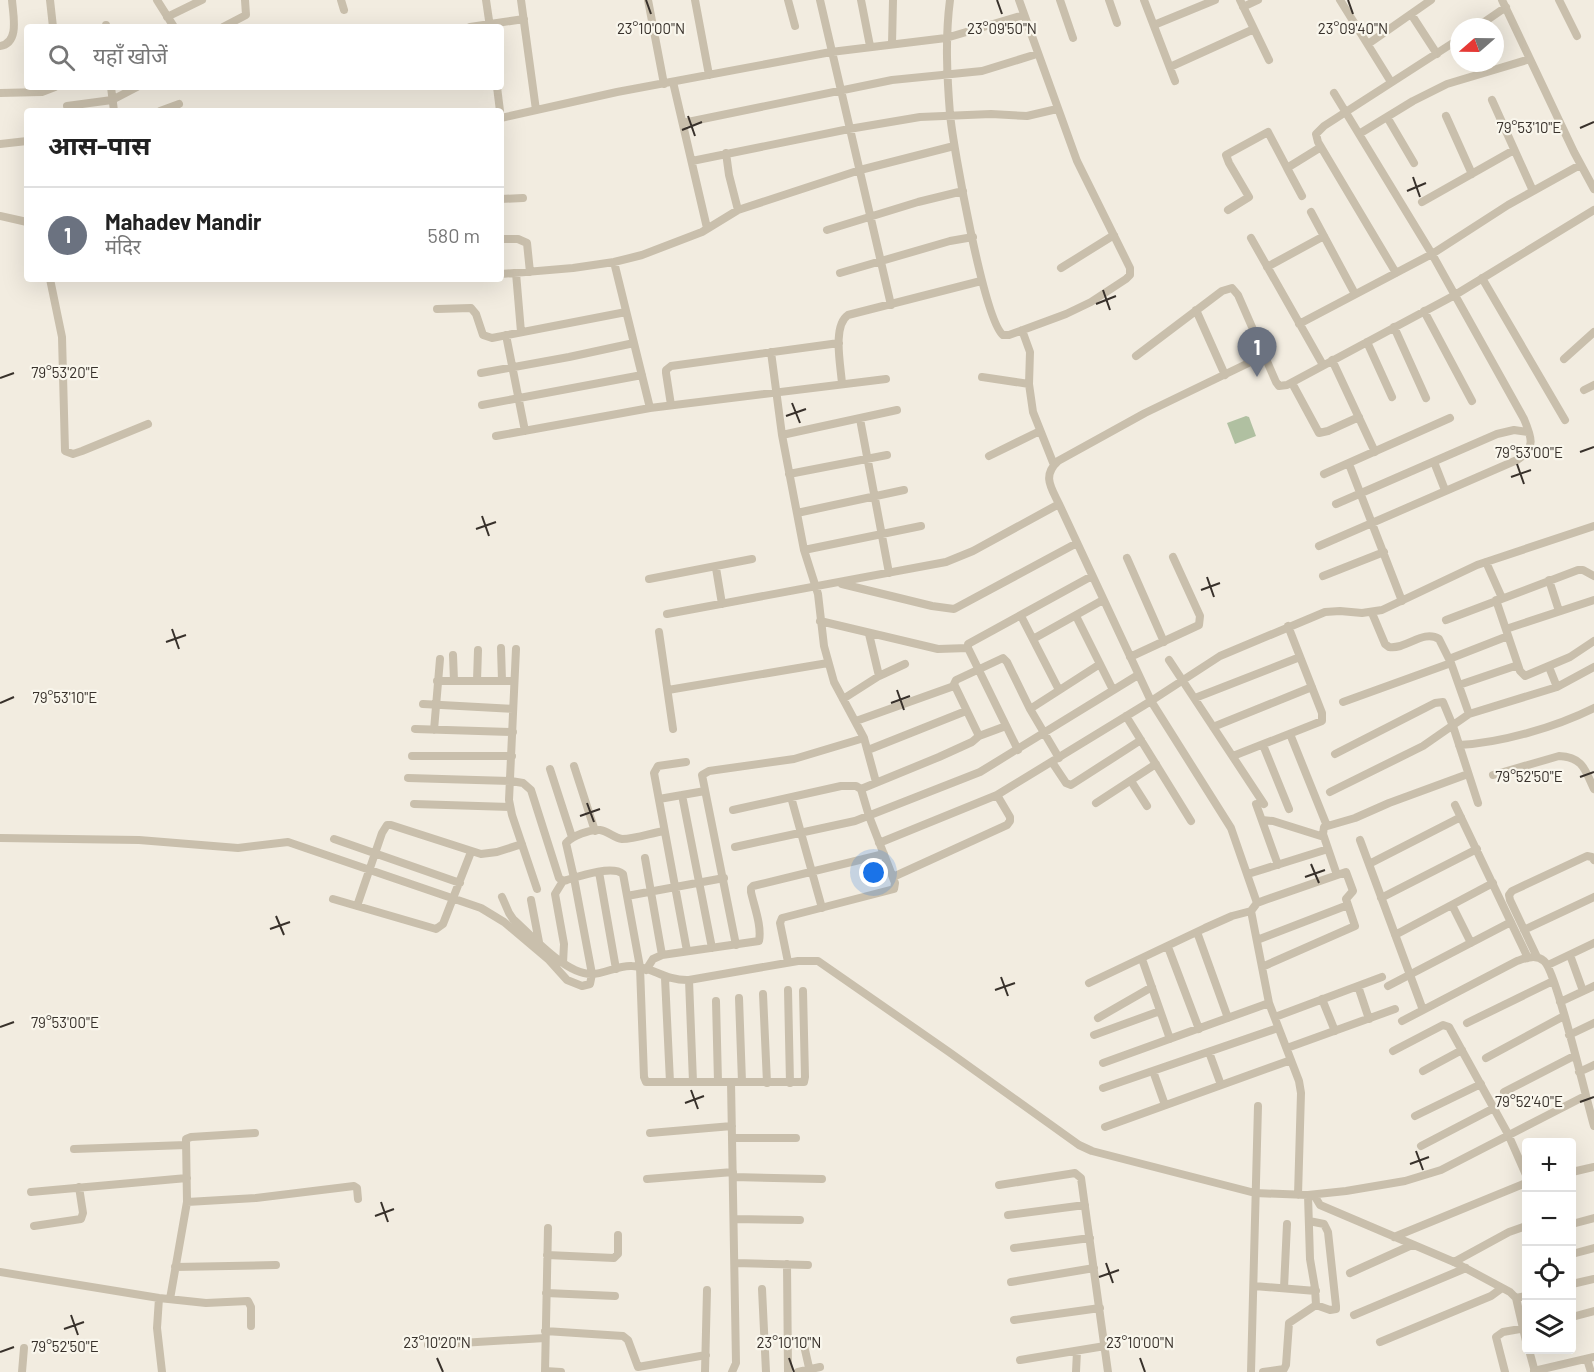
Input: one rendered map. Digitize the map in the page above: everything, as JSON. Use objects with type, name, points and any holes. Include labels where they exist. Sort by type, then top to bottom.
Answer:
[{"type":"street","points":[[0,46],[11,42],[13,35],[12,0]]},
{"type":"street","points":[[50,0],[53,24]]},
{"type":"street","points":[[157,0],[170,24]]},
{"type":"street","points":[[167,17],[202,0]]},
{"type":"street","points":[[229,24],[246,15],[245,0]]},
{"type":"street","points":[[341,0],[344,10]]},
{"type":"street","points":[[486,0],[490,24]]},
{"type":"street","points":[[521,0],[536,110]]},
{"type":"street","points":[[648,0],[669,83],[683,123],[707,228]]},
{"type":"street","points":[[695,0],[710,75]]},
{"type":"street","points":[[788,0],[795,26]]},
{"type":"street","points":[[820,0],[891,305]]},
{"type":"street","points":[[861,0],[870,46]]},
{"type":"street","points":[[892,44],[893,0]]},
{"type":"street","points":[[950,0],[946,38],[954,146],[981,281],[996,329],[1003,335],[1009,335],[1091,302],[1130,275],[1130,268],[1077,161],[1019,0]]},
{"type":"street","points":[[1059,0],[1073,38]]},
{"type":"street","points":[[1109,0],[1117,23]]},
{"type":"street","points":[[1144,0],[1175,81]]},
{"type":"street","points":[[1154,25],[1215,0]]},
{"type":"street","points":[[1258,0],[1242,3],[1269,60]]},
{"type":"street","points":[[1368,44],[1430,0]]},
{"type":"street","points":[[1559,0],[1577,36]]},
{"type":"street","points":[[1343,1],[1391,82]]},
{"type":"street","points":[[1487,18],[1504,3],[1594,189]]},
{"type":"street","points":[[1411,14],[1437,54]]},
{"type":"street","points":[[504,115],[831,52],[946,38],[1024,15]]},
{"type":"street","points":[[496,24],[524,19]]},
{"type":"street","points":[[1170,67],[1254,29]]},
{"type":"street","points":[[1396,273],[1316,138],[1318,131],[1450,45]]},
{"type":"street","points":[[683,123],[892,80],[982,71],[1037,54]]},
{"type":"street","points":[[1359,134],[1413,101],[1447,84],[1530,59]]},
{"type":"street","points":[[0,93],[47,90]]},
{"type":"street","points":[[111,90],[113,108]]},
{"type":"street","points":[[67,106],[112,100],[131,90]]},
{"type":"street","points":[[497,90],[500,108]]},
{"type":"street","points":[[1319,546],[1517,460],[1527,454],[1531,444],[1524,419],[1432,254],[1334,93]]},
{"type":"street","points":[[1492,100],[1533,191]]},
{"type":"street","points":[[168,108],[179,104]]},
{"type":"street","points":[[692,161],[920,117],[1027,116],[1044,114],[1057,109]]},
{"type":"street","points":[[1446,116],[1472,174]]},
{"type":"street","points":[[1387,117],[1414,163]]},
{"type":"street","points":[[1228,210],[1250,197],[1226,155],[1268,132],[1302,196]]},
{"type":"street","points":[[0,144],[24,141]]},
{"type":"street","points":[[504,274],[614,262],[688,238],[738,210],[860,170],[954,146]]},
{"type":"street","points":[[1287,168],[1320,147]]},
{"type":"street","points":[[1422,202],[1514,150]]},
{"type":"street","points":[[726,153],[729,176],[738,210]]},
{"type":"street","points":[[1299,324],[1432,254],[1533,191],[1581,165]]},
{"type":"street","points":[[827,230],[963,191]]},
{"type":"street","points":[[504,199],[523,198]]},
{"type":"street","points":[[1136,356],[1227,288],[1235,290],[1263,357],[1279,386],[1283,386],[1455,295],[1594,210]]},
{"type":"street","points":[[1311,212],[1355,294]]},
{"type":"street","points":[[0,216],[24,221]]},
{"type":"street","points":[[1061,268],[1114,236]]},
{"type":"street","points":[[1267,267],[1324,236]]},
{"type":"street","points":[[840,273],[950,241],[973,237]]},
{"type":"street","points":[[504,238],[518,239],[527,243],[530,272]]},
{"type":"street","points":[[1251,238],[1323,365]]},
{"type":"street","points":[[614,262],[650,408]]},
{"type":"street","points":[[516,273],[521,332]]},
{"type":"street","points":[[1482,278],[1564,420]]},
{"type":"street","points":[[842,384],[839,337],[842,319],[848,315],[981,281]]},
{"type":"street","points":[[51,282],[62,337],[65,451],[73,454],[148,424]]},
{"type":"street","points":[[436,309],[471,308],[476,314],[483,335],[492,338],[625,308]]},
{"type":"street","points":[[1196,310],[1225,375]]},
{"type":"street","points":[[1424,311],[1472,401]]},
{"type":"street","points":[[1394,327],[1426,398]]},
{"type":"street","points":[[1022,330],[1031,365],[1029,384],[1033,412],[1054,465]]},
{"type":"street","points":[[1564,359],[1594,332]]},
{"type":"street","points":[[506,335],[525,431]]},
{"type":"street","points":[[671,405],[666,374],[668,368],[771,352],[839,337]]},
{"type":"street","points":[[1366,342],[1392,396]]},
{"type":"street","points":[[481,373],[634,343]]},
{"type":"street","points":[[771,352],[789,474],[804,550],[819,602],[828,663],[834,682],[864,738],[876,782]]},
{"type":"street","points":[[1263,357],[1145,412],[1054,465],[1048,474],[1049,483],[1138,675],[1151,701],[1232,828],[1248,874],[1269,1003],[1299,1081],[1301,1093],[1298,1195]]},
{"type":"street","points":[[1332,360],[1375,452]]},
{"type":"street","points":[[482,405],[642,375]]},
{"type":"street","points":[[982,377],[1029,384]]},
{"type":"street","points":[[496,436],[650,408],[886,379]]},
{"type":"street","points":[[1292,383],[1319,433],[1359,417]]},
{"type":"street","points":[[1584,390],[1594,385]]},
{"type":"street","points":[[782,435],[897,410]]},
{"type":"street","points":[[860,418],[889,573]]},
{"type":"street","points":[[1324,474],[1450,418]]},
{"type":"street","points":[[1336,504],[1505,431],[1528,430]]},
{"type":"street","points":[[989,456],[1040,431]]},
{"type":"street","points":[[789,474],[886,455]]},
{"type":"street","points":[[1434,462],[1445,490]]},
{"type":"street","points":[[1349,464],[1402,601]]},
{"type":"street","points":[[797,513],[904,490]]},
{"type":"street","points":[[667,614],[946,562],[959,558],[1059,504]]},
{"type":"street","points":[[804,550],[921,526]]},
{"type":"street","points":[[879,843],[997,795],[1220,656],[1332,610],[1372,612],[1402,601],[1486,562],[1594,526]]},
{"type":"street","points":[[837,583],[932,606],[954,609],[1077,543]]},
{"type":"street","points":[[1323,576],[1384,552]]},
{"type":"street","points":[[1126,558],[1164,642]]},
{"type":"street","points":[[1130,657],[1194,629],[1201,621],[1173,558]]},
{"type":"street","points":[[649,579],[752,560]]},
{"type":"street","points":[[1486,562],[1522,675],[1525,676],[1549,667],[1570,657],[1594,641]]},
{"type":"street","points":[[716,568],[722,604]]},
{"type":"street","points":[[1446,620],[1578,570],[1594,576]]},
{"type":"street","points":[[1018,750],[968,644],[1092,576]]},
{"type":"street","points":[[1549,580],[1559,611]]},
{"type":"street","points":[[1033,639],[1103,600]]},
{"type":"street","points":[[1343,702],[1450,661],[1507,632],[1594,600]]},
{"type":"street","points":[[1372,612],[1385,644],[1389,647],[1398,648],[1428,636],[1439,639],[1450,661],[1469,714]]},
{"type":"street","points":[[1021,616],[1059,690]]},
{"type":"street","points":[[1076,616],[1113,690]]},
{"type":"street","points":[[820,618],[869,634],[938,650],[968,648]]},
{"type":"street","points":[[1233,756],[1322,720],[1322,713],[1288,627]]},
{"type":"street","points":[[659,633],[673,729]]},
{"type":"street","points":[[869,634],[879,676]]},
{"type":"street","points":[[501,648],[502,681]]},
{"type":"street","points":[[516,649],[510,807],[537,889]]},
{"type":"street","points":[[477,681],[478,650]]},
{"type":"street","points":[[453,655],[454,681]]},
{"type":"street","points":[[1195,698],[1300,657]]},
{"type":"street","points":[[434,730],[440,659]]},
{"type":"street","points":[[979,736],[954,686],[956,680],[999,659],[1005,659],[1044,733],[1066,783],[1071,786],[1141,740]]},
{"type":"street","points":[[1169,660],[1233,756],[1260,804],[1262,820],[1278,865]]},
{"type":"street","points":[[668,690],[828,663]]},
{"type":"street","points":[[843,699],[879,676],[905,664]]},
{"type":"street","points":[[1030,709],[1100,664]]},
{"type":"street","points":[[1459,685],[1518,665]]},
{"type":"street","points":[[1549,667],[1557,687]]},
{"type":"street","points":[[1330,792],[1423,746],[1469,714],[1557,687],[1594,667]]},
{"type":"street","points":[[735,847],[869,816],[980,772],[1138,675]]},
{"type":"street","points":[[437,681],[514,681]]},
{"type":"street","points":[[856,721],[954,686]]},
{"type":"street","points":[[1213,727],[1312,687]]},
{"type":"street","points":[[1335,754],[1440,701],[1445,705],[1453,726],[1478,803]]},
{"type":"street","points":[[423,704],[513,709]]},
{"type":"street","points":[[1459,745],[1495,741],[1562,721],[1594,708]]},
{"type":"street","points":[[868,750],[966,711]]},
{"type":"street","points":[[1126,716],[1191,822]]},
{"type":"street","points":[[861,789],[947,754],[979,736],[1006,726]]},
{"type":"street","points":[[416,729],[513,732]]},
{"type":"street","points":[[1290,734],[1327,826]]},
{"type":"street","points":[[736,945],[702,775],[709,771],[794,759],[864,738]]},
{"type":"street","points":[[1263,745],[1289,808]]},
{"type":"street","points":[[412,756],[512,756]]},
{"type":"street","points":[[1493,775],[1559,756],[1569,757],[1578,760],[1582,765],[1594,789]]},
{"type":"street","points":[[686,762],[656,768],[654,773],[687,951]]},
{"type":"street","points":[[1096,803],[1156,764]]},
{"type":"street","points":[[574,766],[595,831]]},
{"type":"street","points":[[550,769],[572,837]]},
{"type":"street","points":[[1337,875],[1324,837],[1323,830],[1327,826],[1355,818],[1389,802],[1468,774]]},
{"type":"street","points":[[408,778],[511,780],[523,783],[531,790],[558,873],[563,881]]},
{"type":"street","points":[[1131,780],[1147,806]]},
{"type":"street","points":[[733,810],[841,786],[856,786],[861,789],[893,877],[896,886],[891,892],[786,916],[780,920],[788,962]]},
{"type":"street","points":[[659,799],[705,791]]},
{"type":"street","points":[[682,795],[712,948]]},
{"type":"street","points":[[893,877],[1007,825],[1010,817],[997,795]]},
{"type":"street","points":[[791,797],[822,908]]},
{"type":"street","points":[[414,804],[510,807]]},
{"type":"street","points":[[1455,805],[1511,922],[1533,957],[1548,965],[1594,1126]]},
{"type":"street","points":[[1369,864],[1461,817]]},
{"type":"street","points":[[1262,820],[1273,821],[1324,837]]},
{"type":"street","points":[[357,906],[384,828],[391,825],[471,852],[488,854],[522,844]]},
{"type":"street","points":[[0,838],[139,840],[238,848],[288,842],[481,908],[504,922],[549,960],[567,980],[575,984],[588,985],[592,981],[592,974],[566,846],[567,841],[572,837],[601,830],[619,838],[664,831]]},
{"type":"street","points":[[334,839],[460,883]]},
{"type":"street","points":[[1360,840],[1423,1010]]},
{"type":"street","points":[[1248,874],[1328,849]]},
{"type":"street","points":[[1382,898],[1476,849]]},
{"type":"street","points":[[333,899],[436,929],[443,924],[471,852]]},
{"type":"street","points":[[643,968],[662,955],[759,941],[751,888],[884,854]]},
{"type":"street","points":[[1533,957],[1509,895],[1512,891],[1587,856],[1594,860]]},
{"type":"street","points":[[645,858],[662,955]]},
{"type":"street","points":[[563,963],[564,944],[555,894],[563,881],[598,872],[620,872],[623,874],[643,968],[645,1080],[649,1082],[801,1083],[805,1080],[803,991]]},
{"type":"street","points":[[598,872],[616,969]]},
{"type":"street","points":[[1089,983],[1232,916],[1346,872],[1353,891],[1346,897],[1355,926],[1262,967]]},
{"type":"street","points":[[627,896],[724,878]]},
{"type":"street","points":[[1395,935],[1493,883]]},
{"type":"street","points":[[502,897],[513,919],[563,963],[570,968],[592,974],[632,966],[643,968],[665,978],[689,980],[788,962],[809,960],[824,964],[1079,1145],[1092,1151],[1255,1193],[1311,1195],[1346,1191],[1431,1174],[1585,1096]]},
{"type":"street","points":[[1524,930],[1594,897]]},
{"type":"street","points":[[531,900],[539,942]]},
{"type":"street","points":[[1257,940],[1348,905]]},
{"type":"street","points":[[1452,905],[1471,943]]},
{"type":"street","points":[[1388,986],[1511,922]]},
{"type":"street","points":[[1197,932],[1228,1018]]},
{"type":"street","points":[[1548,965],[1594,943]]},
{"type":"street","points":[[1168,947],[1198,1029]]},
{"type":"street","points":[[1570,955],[1583,992]]},
{"type":"street","points":[[1402,1020],[1517,961],[1533,957]]},
{"type":"street","points":[[1142,959],[1170,1039]]},
{"type":"street","points":[[1275,1017],[1382,977]]},
{"type":"street","points":[[665,978],[670,1082]]},
{"type":"street","points":[[689,980],[693,1082]]},
{"type":"street","points":[[1467,1023],[1553,981]]},
{"type":"street","points":[[1358,986],[1369,1019]]},
{"type":"street","points":[[1560,1002],[1594,986]]},
{"type":"street","points":[[1098,1018],[1152,987]]},
{"type":"street","points":[[788,990],[790,1083]]},
{"type":"street","points":[[763,994],[767,1083]]},
{"type":"street","points":[[739,998],[742,1082]]},
{"type":"street","points":[[1322,999],[1335,1031]]},
{"type":"street","points":[[716,1001],[718,1082]]},
{"type":"street","points":[[1103,1063],[1269,1003]]},
{"type":"street","points":[[1287,1048],[1395,1009]]},
{"type":"street","points":[[1094,1035],[1160,1011]]},
{"type":"street","points":[[1486,1058],[1564,1016]]},
{"type":"street","points":[[1569,1035],[1594,1023]]},
{"type":"street","points":[[1393,1051],[1443,1025],[1449,1027],[1508,1134],[1522,1164]]},
{"type":"street","points":[[1103,1088],[1278,1028]]},
{"type":"street","points":[[1423,1071],[1462,1050]]},
{"type":"street","points":[[1209,1052],[1221,1085]]},
{"type":"street","points":[[1504,1092],[1574,1056]]},
{"type":"street","points":[[1105,1126],[1291,1060]]},
{"type":"street","points":[[1579,1072],[1594,1065]]},
{"type":"street","points":[[1153,1071],[1165,1105]]},
{"type":"street","points":[[731,1082],[736,1363],[732,1372]]},
{"type":"street","points":[[1415,1116],[1481,1084]]},
{"type":"street","points":[[1251,1372],[1258,1106]]},
{"type":"street","points":[[1421,1146],[1494,1108]]},
{"type":"street","points":[[650,1133],[732,1126]]},
{"type":"street","points":[[170,1299],[187,1202],[186,1139],[255,1133]]},
{"type":"street","points":[[732,1138],[796,1138]]},
{"type":"street","points":[[74,1149],[186,1145]]},
{"type":"street","points":[[1576,1171],[1594,1167]]},
{"type":"street","points":[[999,1185],[1075,1173],[1081,1178],[1108,1372]]},
{"type":"street","points":[[646,1179],[733,1174],[822,1179]]},
{"type":"street","points":[[31,1192],[187,1178]]},
{"type":"street","points":[[1394,1237],[1522,1185]]},
{"type":"street","points":[[187,1202],[256,1198],[354,1186],[357,1188],[358,1199]]},
{"type":"street","points":[[34,1226],[81,1219],[83,1213],[79,1187]]},
{"type":"street","points":[[1311,1195],[1310,1259],[1316,1291],[1316,1305]]},
{"type":"street","points":[[1311,1195],[1320,1205],[1454,1262],[1502,1288],[1516,1298],[1522,1318]]},
{"type":"street","points":[[1008,1215],[1085,1205]]},
{"type":"street","points":[[1576,1223],[1594,1218]]},
{"type":"street","points":[[734,1219],[800,1220]]},
{"type":"street","points":[[1309,1221],[1324,1224],[1328,1232],[1336,1309],[1330,1310],[1316,1305]]},
{"type":"street","points":[[1284,1288],[1287,1224]]},
{"type":"street","points":[[548,1228],[544,1372],[561,1372]]},
{"type":"street","points":[[1454,1262],[1509,1232],[1522,1228]]},
{"type":"street","points":[[548,1255],[614,1258],[618,1254],[618,1235]]},
{"type":"street","points":[[1014,1248],[1090,1238]]},
{"type":"street","points":[[1350,1273],[1412,1245]]},
{"type":"street","points":[[1576,1253],[1594,1248]]},
{"type":"street","points":[[735,1263],[808,1265]]},
{"type":"street","points":[[787,1264],[788,1372]]},
{"type":"street","points":[[175,1267],[276,1265]]},
{"type":"street","points":[[1011,1282],[1094,1268]]},
{"type":"street","points":[[1354,1315],[1466,1268]]},
{"type":"street","points":[[0,1272],[159,1298],[206,1303],[248,1301],[251,1306],[251,1326]]},
{"type":"street","points":[[1576,1283],[1594,1279]]},
{"type":"street","points":[[1254,1286],[1316,1291]]},
{"type":"street","points":[[1380,1342],[1491,1296],[1502,1288]]},
{"type":"street","points":[[762,1289],[766,1372]]},
{"type":"street","points":[[705,1372],[707,1290]]},
{"type":"street","points":[[546,1293],[615,1296]]},
{"type":"street","points":[[1516,1298],[1522,1297]]},
{"type":"street","points":[[159,1298],[156,1328],[162,1372]]},
{"type":"street","points":[[1263,1372],[1284,1369],[1289,1323],[1316,1305]]},
{"type":"street","points":[[1014,1320],[1100,1308]]},
{"type":"street","points":[[1576,1316],[1594,1311]]},
{"type":"street","points":[[1505,1372],[1496,1337],[1503,1332],[1522,1329]]},
{"type":"street","points":[[428,1345],[545,1334],[623,1336],[628,1340],[638,1367],[705,1355]]},
{"type":"street","points":[[803,1341],[809,1371]]},
{"type":"street","points":[[1020,1360],[1105,1347]]},
{"type":"street","points":[[22,1372],[24,1348]]},
{"type":"street","points":[[1077,1351],[1077,1372]]},
{"type":"street","points":[[1530,1354],[1534,1372],[1561,1369],[1591,1358],[1591,1372]]},
{"type":"street","points":[[798,1372],[820,1367]]},
{"type":"green space","points":[[1249,417],[1256,436],[1235,444],[1227,423]]},
{"type":"place","name":"Mahadev Mandir","points":[[1257,377]]}]
